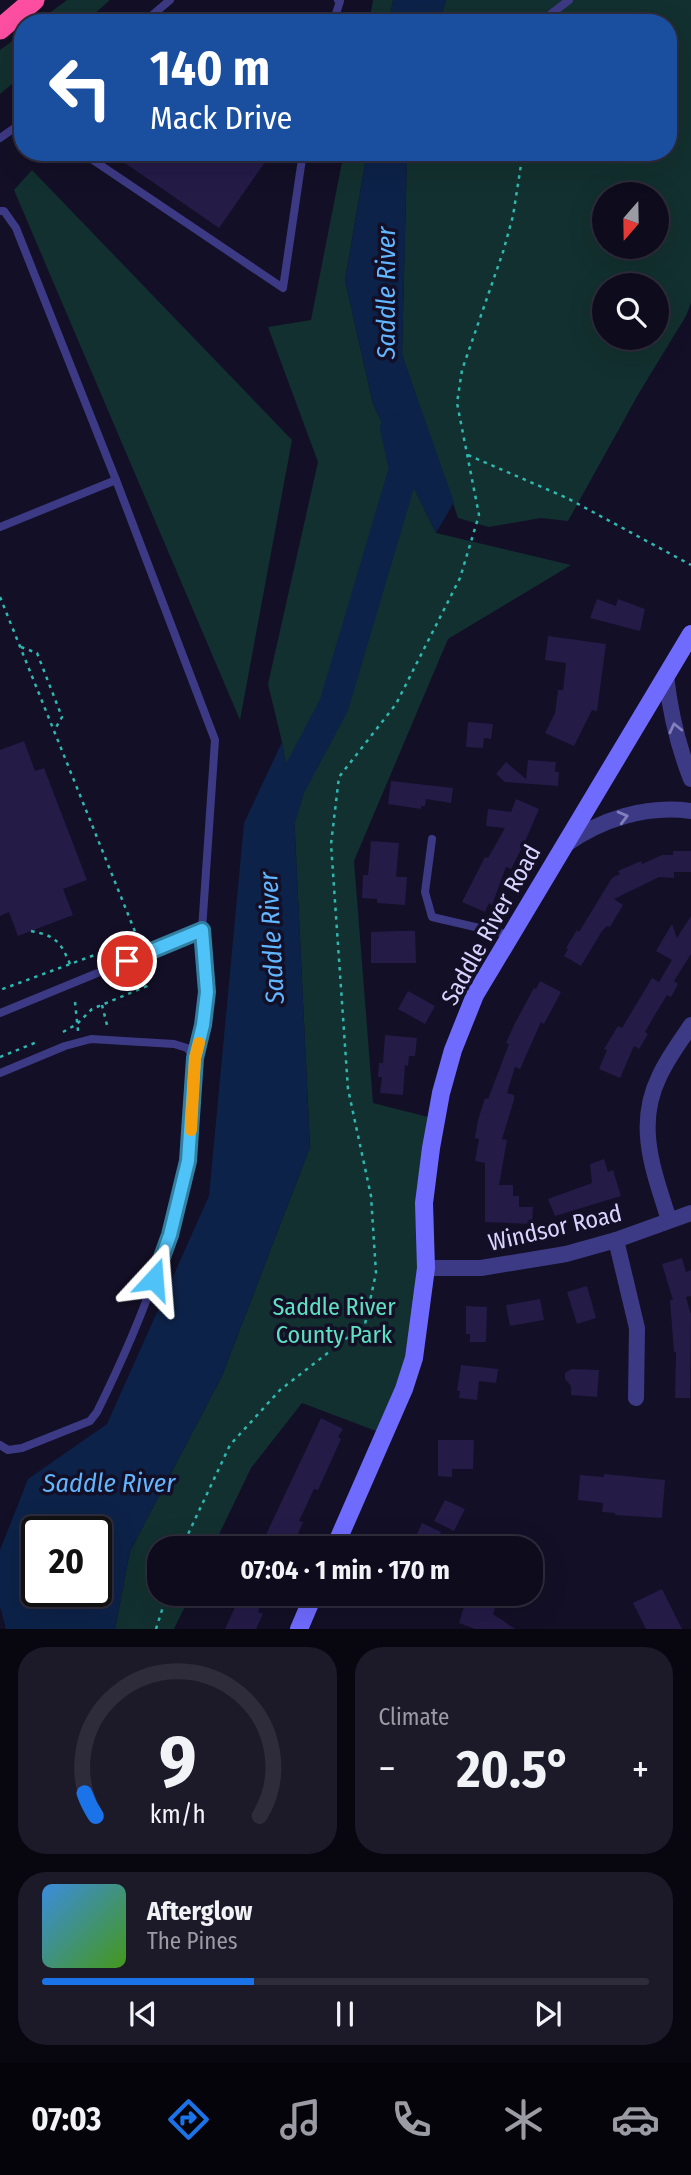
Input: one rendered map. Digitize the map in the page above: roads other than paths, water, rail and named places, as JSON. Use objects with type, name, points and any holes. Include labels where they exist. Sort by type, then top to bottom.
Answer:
[{"type":"highway","points":[[18,14],[34,0]]},
{"type":"highway","points":[[0,29],[14,17]]},
{"type":"street","name":"Saddle River Road","points":[[340,1536],[404,1389],[414,1358],[426,1268],[424,1203],[441,1093],[453,1050],[475,995],[691,634]]},
{"type":"street","points":[[666,676],[668,701],[681,755],[691,779]]},
{"type":"street","points":[[562,847],[584,831],[630,815],[677,809],[691,811]]},
{"type":"street","points":[[669,1220],[652,1166],[646,1121],[657,1079],[691,1025]]},
{"type":"street","name":"Windsor Road","points":[[426,1268],[481,1268],[566,1254],[616,1240],[691,1213]]},
{"type":"street","points":[[616,1240],[637,1328],[636,1398]]},
{"type":"street","points":[[299,1629],[309,1606]]},
{"type":"lane","points":[[154,14],[170,0]]},
{"type":"lane","points":[[551,14],[569,0]]},
{"type":"lane","points":[[94,161],[284,288],[302,161]]},
{"type":"lane","points":[[0,211],[5,211],[16,228],[117,480],[215,740],[202,930],[207,992],[195,1058],[188,1161],[170,1235],[145,1305],[97,1412],[90,1421],[22,1448],[8,1450],[0,1445]]},
{"type":"lane","points":[[0,527],[117,480]]},
{"type":"lane","points":[[432,839],[425,892],[432,917],[510,935]]},
{"type":"lane","points":[[0,1013],[202,930]]},
{"type":"lane","points":[[0,1073],[91,1039],[174,1044],[187,1048],[195,1058]]},
{"type":"water","points":[[393,0],[446,0],[442,14],[391,14]]},
{"type":"water","name":"Saddle River","points":[[365,161],[407,161],[402,355],[454,502],[436,533],[373,404],[345,280]]},
{"type":"water","name":"Saddle River","points":[[282,742],[294,813],[310,1147],[222,1376],[130,1551],[115,1629],[6,1629],[0,1607],[0,1550],[28,1479],[107,1424],[209,1196],[244,823]]},
{"type":"waterway","name":"Saddle River","points":[[278,827],[290,788],[334,705],[404,469],[395,428]]},
{"type":"park label","name":"Saddle River County Park","points":[[334,1321]]}]
